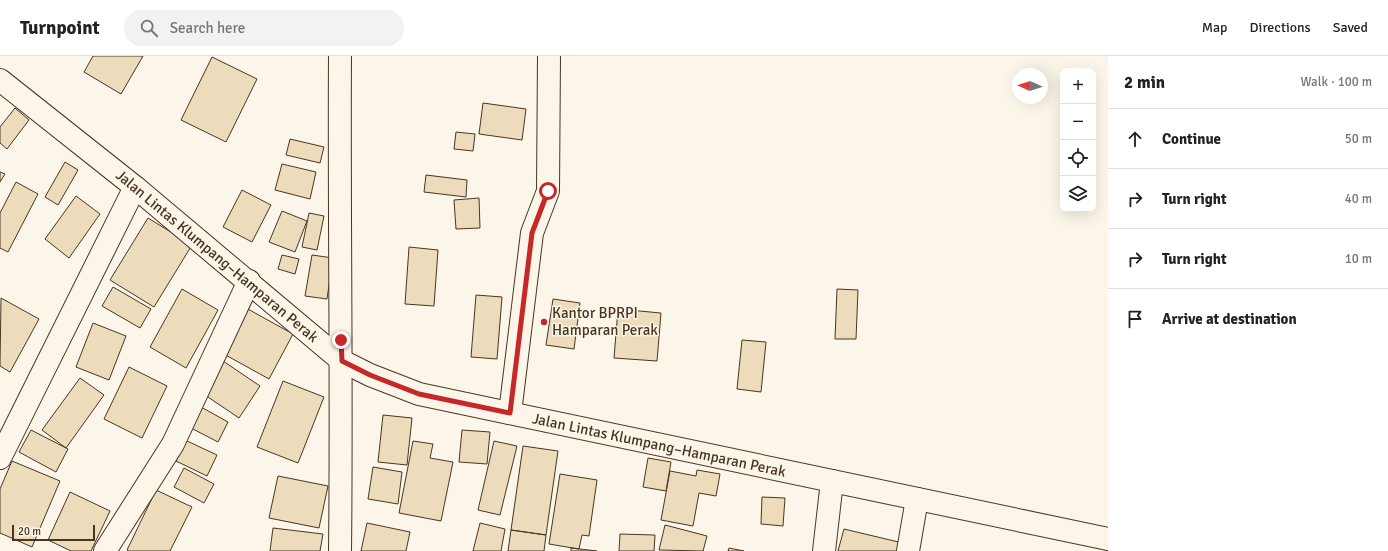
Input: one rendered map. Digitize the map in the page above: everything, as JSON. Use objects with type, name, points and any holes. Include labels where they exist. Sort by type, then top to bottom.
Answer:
[{"type":"street","points":[[340,56],[339,306],[342,361],[340,551]]},
{"type":"street","points":[[510,413],[532,233],[548,191],[549,56]]},
{"type":"street","name":"Jalan Lintas Klumpang–Hamparan Perak","points":[[0,80],[135,187],[249,281],[342,361],[370,375],[419,394],[1108,539]]},
{"type":"street","points":[[0,458],[135,187]]},
{"type":"street","points":[[105,551],[173,444],[249,281]]},
{"type":"street","points":[[824,551],[832,481]]},
{"type":"street","points":[[908,551],[917,499]]},
{"type":"building","points":[[93,56],[143,56],[121,94],[84,72]]},
{"type":"building","points":[[212,57],[257,79],[226,142],[181,120]]},
{"type":"building","points":[[483,103],[526,109],[522,140],[479,134]]},
{"type":"building","points":[[15,108],[29,120],[7,149],[0,143],[0,127]]},
{"type":"building","points":[[456,132],[475,134],[473,151],[454,149]]},
{"type":"building","points":[[290,139],[324,147],[320,163],[286,155]]},
{"type":"building","points":[[65,162],[78,170],[58,205],[45,197]]},
{"type":"building","points":[[282,164],[316,172],[310,199],[275,190]]},
{"type":"building","points":[[0,172],[5,174],[0,182]]},
{"type":"building","points":[[426,175],[467,180],[466,197],[424,192]]},
{"type":"building","points":[[16,182],[38,194],[8,252],[0,248],[0,213]]},
{"type":"building","points":[[242,190],[271,205],[252,242],[223,227]]},
{"type":"building","points":[[76,196],[100,214],[69,258],[45,239]]},
{"type":"building","points":[[479,198],[480,228],[456,229],[454,200]]},
{"type":"building","points":[[282,211],[307,221],[295,252],[269,242]]},
{"type":"building","points":[[309,213],[324,216],[317,250],[302,247]]},
{"type":"building","points":[[148,218],[192,245],[154,307],[110,280]]},
{"type":"building","points":[[409,247],[438,250],[434,306],[405,304]]},
{"type":"building","points":[[282,255],[299,259],[295,274],[278,269]]},
{"type":"building","points":[[312,255],[333,258],[327,299],[305,296]]},
{"type":"building","points":[[113,287],[151,309],[140,328],[102,306]]},
{"type":"building","points":[[182,289],[218,310],[186,368],[150,347]]},
{"type":"building","points":[[837,289],[858,290],[856,339],[835,339]]},
{"type":"building","points":[[476,295],[502,297],[497,359],[471,357]]},
{"type":"building","points":[[1,298],[39,319],[10,372],[0,366]]},
{"type":"building","points":[[553,299],[580,303],[574,349],[546,345]]},
{"type":"building","points":[[246,308],[293,334],[269,379],[222,353]]},
{"type":"building","points":[[618,309],[661,313],[657,361],[614,358]]},
{"type":"building","points":[[93,323],[126,336],[109,380],[76,367]]},
{"type":"building","points":[[742,340],[766,342],[761,392],[737,389]]},
{"type":"building","points":[[223,361],[260,386],[239,418],[202,393]]},
{"type":"building","points":[[129,367],[167,386],[142,438],[104,419]]},
{"type":"building","points":[[80,378],[104,395],[66,448],[42,430]]},
{"type":"building","points":[[283,381],[324,397],[298,463],[257,447]]},
{"type":"building","points":[[201,407],[228,422],[218,442],[191,428]]},
{"type":"building","points":[[383,415],[412,418],[407,465],[378,462]]},
{"type":"building","points":[[31,430],[68,449],[56,472],[19,452]]},
{"type":"building","points":[[462,430],[490,432],[487,464],[459,462]]},
{"type":"building","points":[[185,440],[217,455],[207,476],[176,461]]},
{"type":"building","points":[[413,441],[433,444],[430,458],[453,462],[441,521],[399,513]]},
{"type":"building","points":[[494,441],[517,446],[500,515],[478,510]]},
{"type":"building","points":[[523,446],[558,451],[546,535],[511,530]]},
{"type":"building","points":[[648,458],[671,462],[666,491],[643,487]]},
{"type":"building","points":[[12,461],[60,481],[32,547],[0,533],[0,489]]},
{"type":"building","points":[[373,467],[402,472],[398,504],[368,499]]},
{"type":"building","points":[[184,468],[214,484],[204,503],[174,487]]},
{"type":"building","points":[[697,470],[720,474],[716,496],[699,493],[693,526],[661,520],[670,471],[696,476]]},
{"type":"building","points":[[560,474],[597,480],[589,536],[582,535],[579,549],[549,544]]},
{"type":"building","points":[[278,476],[328,486],[319,528],[269,518]]},
{"type":"building","points":[[156,490],[192,507],[170,551],[129,551],[127,550]]},
{"type":"building","points":[[70,492],[110,511],[91,551],[71,551],[48,540]]},
{"type":"building","points":[[762,497],[785,498],[783,526],[761,524]]},
{"type":"building","points":[[367,523],[410,532],[406,551],[361,551]]},
{"type":"building","points":[[480,523],[505,529],[501,551],[473,551]]},
{"type":"building","points":[[665,525],[707,536],[703,551],[659,550]]},
{"type":"building","points":[[273,528],[323,534],[320,551],[270,551]]},
{"type":"building","points":[[844,529],[907,544],[905,551],[838,551]]},
{"type":"building","points":[[511,530],[546,535],[544,551],[508,551]]},
{"type":"building","points":[[620,534],[655,535],[654,551],[619,551]]},
{"type":"building","points":[[571,548],[597,551],[571,551]]},
{"type":"building","points":[[729,548],[744,551],[728,551]]},
{"type":"place","name":"Kantor BPRPI Hamparan Perak","points":[[544,322]]},
{"type":"route","points":[[341,340],[342,361],[370,375],[419,394],[510,413],[532,233],[548,191]]}]
